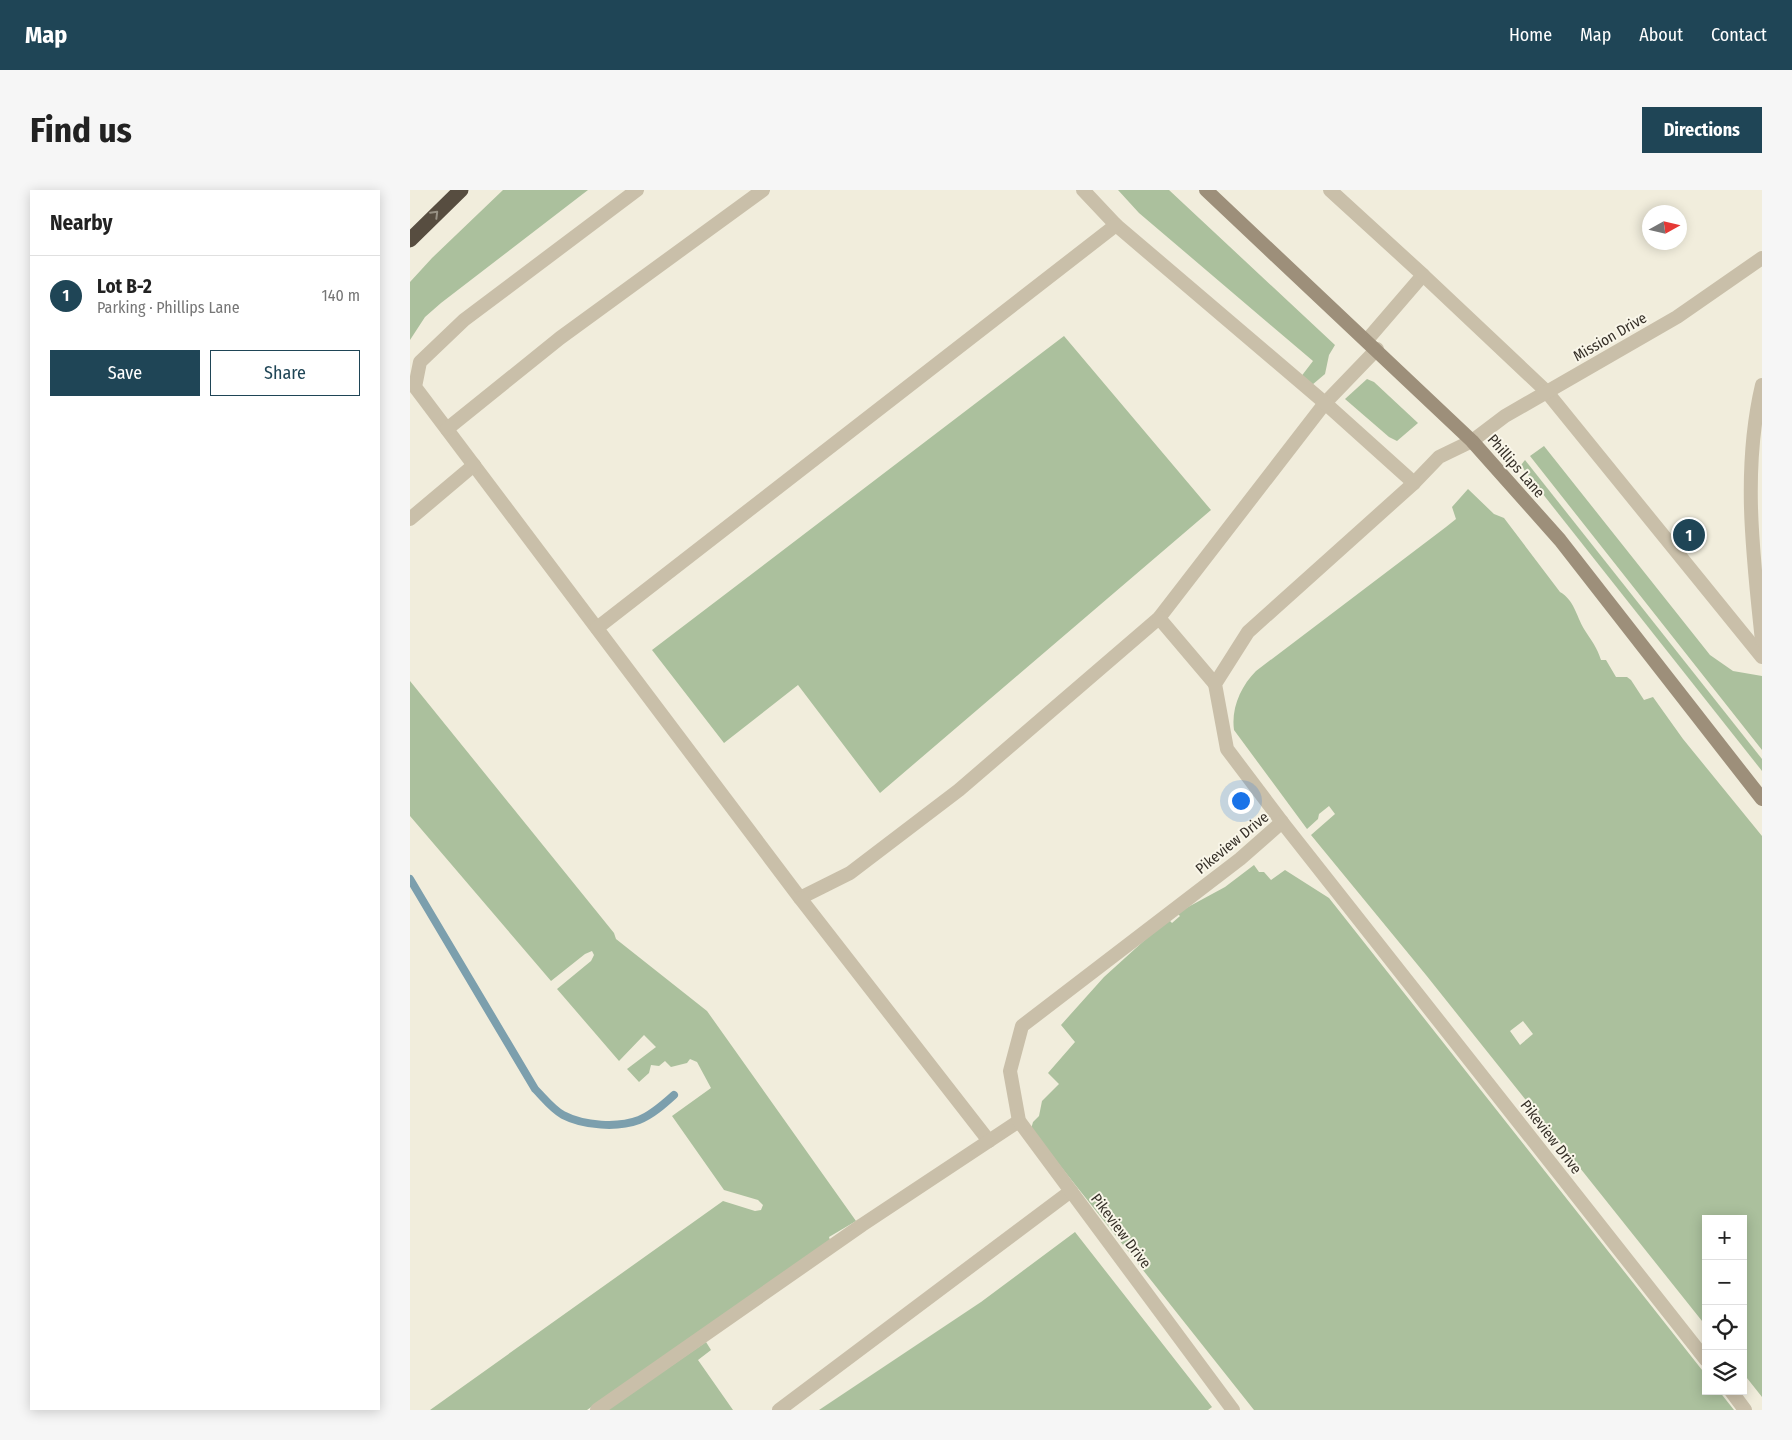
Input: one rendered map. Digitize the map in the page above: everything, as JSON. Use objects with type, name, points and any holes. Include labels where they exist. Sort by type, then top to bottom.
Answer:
[{"type":"highway","points":[[410,240],[461,190]]},
{"type":"main road","name":"Phillips Lane","points":[[1206,190],[1472,441],[1560,540],[1762,798]]},
{"type":"lane","points":[[637,190],[464,320],[420,362],[415,387],[800,898],[989,1141]]},
{"type":"lane","points":[[447,429],[560,338],[762,190]]},
{"type":"lane","points":[[1084,190],[1116,225],[1325,403],[1414,483]]},
{"type":"lane","points":[[1330,190],[1546,391],[1762,657]]},
{"type":"lane","points":[[597,628],[1116,225]]},
{"type":"lane","name":"Mission Drive","points":[[1215,684],[1248,632],[1414,483],[1439,457],[1472,441],[1506,416],[1546,391],[1676,317],[1762,258]]},
{"type":"lane","points":[[800,898],[850,873],[959,790],[1159,618],[1372,345],[1423,275]]},
{"type":"lane","points":[[1762,385],[1755,416],[1750,519],[1762,641]]},
{"type":"lane","points":[[410,519],[474,465]]},
{"type":"lane","points":[[1159,618],[1215,684],[1226,749],[1282,822]]},
{"type":"lane","name":"Pikeview Drive","points":[[1233,1410],[1019,1121],[1010,1071],[1022,1026],[1240,859],[1282,822],[1702,1355]]},
{"type":"lane","points":[[597,1410],[862,1225],[1019,1121]]},
{"type":"lane","points":[[779,1410],[1071,1191]]},
{"type":"lane","points":[[1734,1395],[1745,1410]]},
{"type":"green space","points":[[503,190],[588,190],[441,303],[425,317],[410,340],[410,282],[432,258]]},
{"type":"green space","points":[[1118,190],[1169,190],[1335,345],[1329,355],[1325,374],[1312,385],[1300,378],[1313,361],[1139,213]]},
{"type":"green space","points":[[1064,336],[1211,510],[880,793],[798,685],[724,743],[652,650]]},
{"type":"green space","points":[[1367,379],[1374,382],[1418,423],[1397,441],[1389,437],[1345,399]]},
{"type":"green space","points":[[1544,446],[1710,655],[1733,671],[1762,676],[1762,750],[1530,456]]},
{"type":"green space","points":[[1525,460],[1762,759],[1762,771],[1527,474],[1521,465]]},
{"type":"green space","points":[[1468,489],[1494,514],[1504,518],[1560,592],[1569,599],[1584,629],[1596,647],[1601,660],[1606,660],[1616,677],[1627,677],[1631,680],[1644,700],[1653,697],[1683,739],[1762,836],[1762,1397],[1747,1378],[1747,1215],[1702,1215],[1702,1321],[1426,975],[1311,835],[1335,814],[1329,806],[1319,814],[1318,819],[1307,829],[1234,730],[1234,714],[1238,698],[1246,683],[1256,671],[1456,519],[1452,507]],"holes":[[[1523,1021],[1533,1034],[1520,1045],[1510,1031]]]},
{"type":"green space","points":[[410,681],[614,933],[616,939],[707,1011],[856,1221],[829,1237],[830,1240],[587,1410],[430,1410],[723,1201],[755,1211],[761,1210],[763,1205],[758,1200],[724,1190],[672,1116],[711,1088],[697,1062],[690,1059],[687,1063],[671,1067],[665,1061],[659,1066],[651,1065],[649,1073],[639,1082],[627,1069],[656,1047],[644,1035],[619,1061],[557,989],[591,961],[594,955],[592,951],[585,954],[551,981],[410,816]]},
{"type":"green space","points":[[1254,865],[1259,872],[1264,872],[1271,880],[1285,870],[1329,898],[1702,1370],[1702,1395],[1722,1395],[1734,1410],[1254,1410],[1031,1129],[1033,1122],[1039,1116],[1042,1101],[1059,1084],[1048,1073],[1075,1042],[1061,1025],[1104,977],[1168,919],[1172,923],[1180,916],[1177,913],[1225,887]]},
{"type":"green space","points":[[1075,1232],[1212,1407],[1208,1410],[819,1410],[981,1302]]},
{"type":"green space","points":[[706,1342],[711,1350],[698,1360],[733,1410],[607,1410]]},
{"type":"waterway","points":[[410,879],[535,1089],[555,1110],[571,1119],[591,1124],[631,1123],[644,1118],[658,1109],[674,1095]]},
{"type":"place","name":"Lot B-2","points":[[1689,535]]}]
